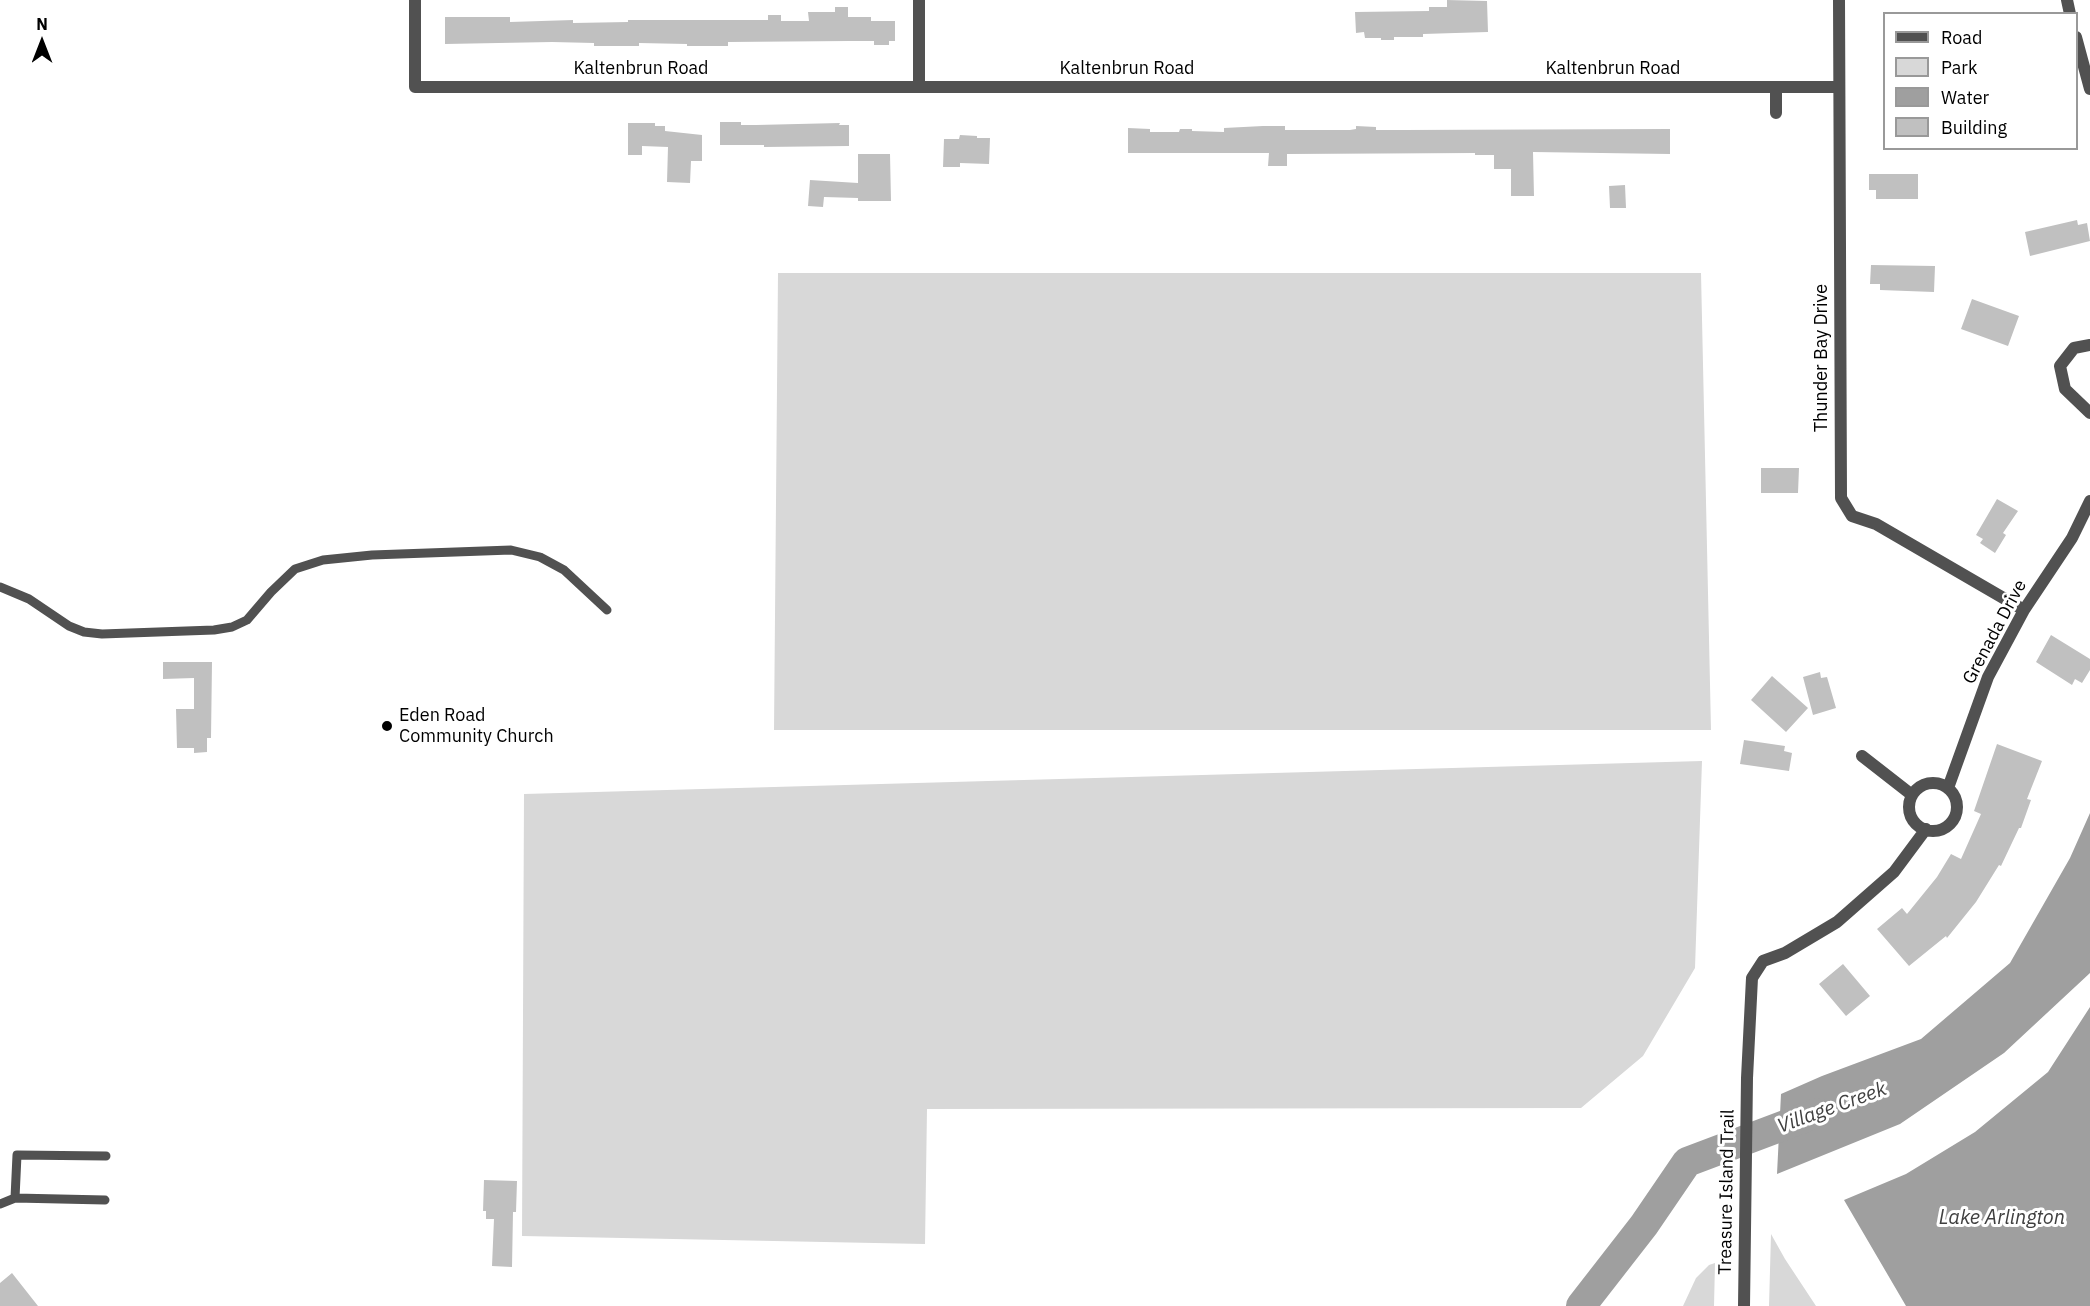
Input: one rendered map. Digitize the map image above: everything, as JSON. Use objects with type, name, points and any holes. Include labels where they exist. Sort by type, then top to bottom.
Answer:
[{"type":"street","name":"Kaltenbrun Road","points":[[415,0],[415,87],[1838,87]]},
{"type":"street","points":[[919,0],[919,87]]},
{"type":"street","name":"Thunder Bay Drive","points":[[1839,0],[1841,498],[1852,516],[1876,524],[2024,610]]},
{"type":"street","points":[[2078,44],[2090,89]]},
{"type":"street","points":[[1776,87],[1776,113]]},
{"type":"street","points":[[2090,345],[2074,348],[2060,366],[2065,389],[2090,413]]},
{"type":"street","name":"Grenada Drive","points":[[1948,788],[1988,677],[2024,610],[2072,538],[2090,501]]},
{"type":"street","points":[[1862,756],[1912,795]]},
{"type":"street","points":[[1928,783],[1939,783],[1948,788],[1954,794],[1957,802],[1954,819],[1942,829],[1926,829],[1917,824],[1911,816],[1909,806],[1912,795],[1919,787],[1928,783]]},
{"type":"street","name":"Treasure Island Trail","points":[[1744,1306],[1746,1078],[1752,978],[1763,961],[1785,953],[1837,922],[1894,872],[1926,829]]},
{"type":"lane","points":[[0,587],[29,599],[69,626],[84,632],[102,634],[214,630],[232,627],[247,620],[271,592],[296,569],[322,560],[372,555],[511,550],[540,556],[564,570],[607,610]]},
{"type":"lane","points":[[15,1198],[17,1155],[106,1156]]},
{"type":"lane","points":[[0,1204],[15,1198],[105,1200]]},
{"type":"green space","points":[[778,273],[1701,273],[1711,730],[774,730]]},
{"type":"green space","points":[[1702,761],[1695,968],[1643,1056],[1581,1108],[927,1109],[925,1244],[522,1236],[524,794]]},
{"type":"green space","points":[[1771,1234],[1785,1259],[1816,1306],[1769,1306]]},
{"type":"green space","points":[[1715,1263],[1714,1306],[1683,1306],[1696,1278],[1709,1265]]},
{"type":"water","points":[[2090,813],[2090,973],[2004,1053],[1900,1124],[1777,1174],[1781,1094],[1921,1039],[2010,963],[2070,858]]},
{"type":"water","name":"Lake Arlington","points":[[2090,1007],[2090,1306],[1906,1306],[1844,1200],[1906,1174],[1975,1132],[2048,1072]]},
{"type":"building","points":[[1447,0],[1487,1],[1488,32],[1423,34],[1423,37],[1394,37],[1394,40],[1365,38],[1364,32],[1356,33],[1355,12],[1429,11],[1429,7],[1447,7]]},
{"type":"building","points":[[835,7],[848,7],[848,17],[871,17],[871,21],[895,21],[895,41],[889,41],[889,45],[874,45],[874,41],[728,42],[728,46],[639,43],[639,46],[594,46],[594,43],[552,42],[445,44],[445,17],[510,17],[510,22],[573,20],[573,23],[628,22],[628,20],[768,20],[768,15],[781,15],[781,21],[809,21],[808,12],[835,12]]},
{"type":"building","points":[[720,122],[741,122],[741,125],[840,123],[839,125],[849,125],[849,146],[720,145]]},
{"type":"building","points":[[628,123],[655,123],[655,126],[665,126],[665,131],[702,135],[702,161],[691,161],[690,183],[667,182],[668,147],[642,146],[642,155],[628,155]]},
{"type":"building","points":[[1285,126],[1285,130],[1350,130],[1356,129],[1356,126],[1376,127],[1376,130],[1670,129],[1670,154],[1533,152],[1534,196],[1511,196],[1511,169],[1494,169],[1494,155],[1475,155],[1475,153],[1287,154],[1287,166],[1268,166],[1269,153],[1128,153],[1128,128],[1150,129],[1150,132],[1179,132],[1180,129],[1192,129],[1192,131],[1224,132],[1224,128]]},
{"type":"building","points":[[960,135],[990,138],[989,164],[960,163],[960,167],[943,167],[944,139],[959,139]]},
{"type":"building","points":[[858,154],[890,154],[891,201],[858,201],[858,198],[824,197],[823,207],[808,206],[810,180],[858,183]]},
{"type":"building","points":[[1869,174],[1918,174],[1918,199],[1876,199],[1876,190],[1869,190]]},
{"type":"building","points":[[1625,185],[1626,208],[1610,208],[1609,186]]},
{"type":"building","points":[[2077,220],[2078,225],[2087,223],[2090,241],[2030,256],[2025,232]]},
{"type":"building","points":[[1871,265],[1935,266],[1934,292],[1880,290],[1880,284],[1870,284]]},
{"type":"building","points":[[1972,299],[2019,316],[2008,346],[1961,329]]},
{"type":"building","points":[[1761,468],[1799,468],[1798,493],[1761,493]]},
{"type":"building","points":[[1997,499],[2018,511],[2003,533],[2006,535],[1995,553],[1980,543],[1983,539],[1976,535]]},
{"type":"building","points":[[2051,635],[2090,659],[2090,670],[2082,683],[2075,679],[2072,685],[2036,662]]},
{"type":"building","points":[[163,662],[212,662],[211,738],[207,738],[207,752],[194,753],[194,748],[177,748],[176,709],[194,709],[194,678],[163,679]]},
{"type":"building","points":[[1820,672],[1821,678],[1827,677],[1836,708],[1813,715],[1803,677]]},
{"type":"building","points":[[1772,676],[1808,708],[1786,732],[1751,700]]},
{"type":"building","points":[[1744,740],[1785,746],[1784,751],[1792,753],[1789,771],[1740,764]]},
{"type":"building","points":[[1997,744],[2042,761],[2027,799],[2031,800],[2021,828],[2001,866],[1999,865],[1976,902],[1947,938],[1946,936],[1909,966],[1877,929],[1902,908],[1907,914],[1937,877],[1951,854],[1961,859],[1981,814],[1974,811]]},
{"type":"building","points":[[1843,964],[1870,996],[1846,1016],[1819,984]]},
{"type":"building","points":[[484,1180],[517,1181],[516,1212],[513,1212],[512,1267],[492,1266],[494,1219],[486,1219],[486,1211],[483,1211]]},
{"type":"building","points":[[12,1273],[38,1306],[0,1306],[0,1283]]},
{"type":"waterway","name":"Village Creek","points":[[1581,1306],[1644,1225],[1687,1162],[1817,1113]]},
{"type":"place","name":"Eden Road Community Church","points":[[387,726]]}]
